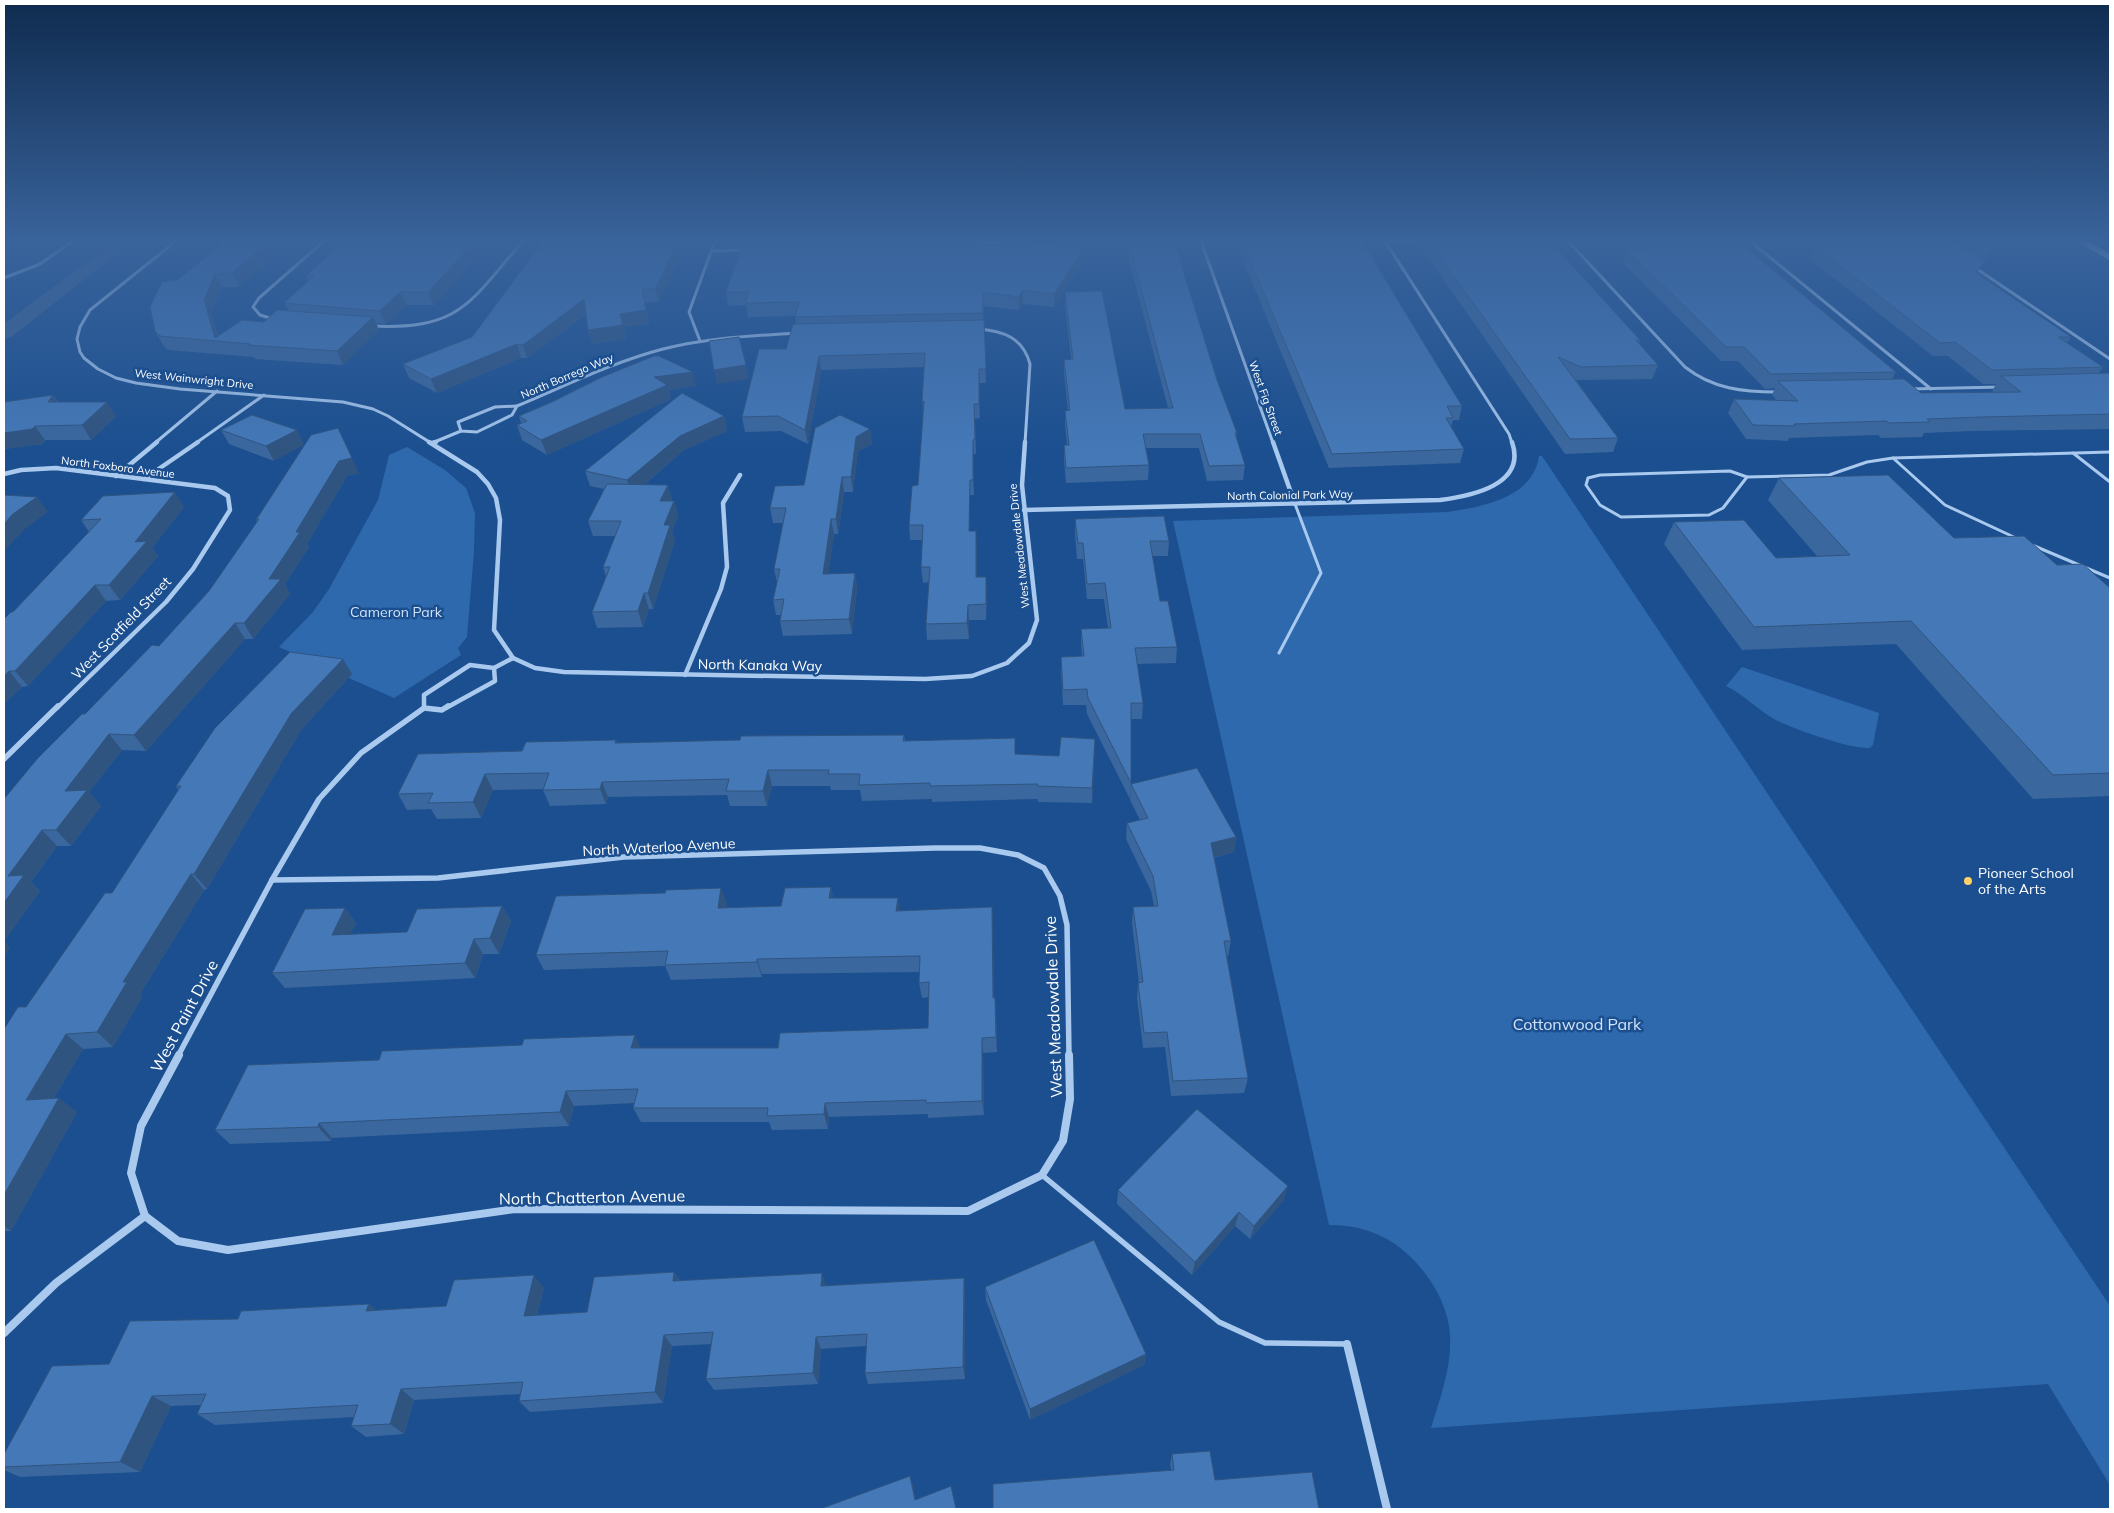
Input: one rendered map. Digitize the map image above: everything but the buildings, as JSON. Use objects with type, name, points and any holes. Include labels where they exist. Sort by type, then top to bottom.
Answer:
[{"type":"street","name":"West Wainwright Drive","points":[[89,312],[80,325],[77,334],[78,347],[84,357],[101,371],[114,377],[154,386],[343,402],[373,409],[432,443]]},
{"type":"street","points":[[256,312],[260,316],[276,319]]},
{"type":"street","points":[[363,326],[392,328],[426,324],[451,316],[457,312]]},
{"type":"street","points":[[688,312],[700,341]]},
{"type":"street","name":"West Fig Street","points":[[1226,312],[1295,504]]},
{"type":"street","name":"North Colonial Park Way","points":[[1024,510],[1440,500],[1469,496],[1491,487],[1507,475],[1515,461],[1514,448],[1509,434],[1431,312]]},
{"type":"street","points":[[1633,312],[1684,367],[1696,377],[1715,386],[1745,391],[1785,392]]},
{"type":"street","points":[[1836,312],[1931,389]]},
{"type":"street","points":[[2039,312],[2110,359]]},
{"type":"street","name":"West Meadowdale Drive","points":[[974,329],[998,331],[1010,335],[1021,343],[1028,354],[1030,364],[1022,485],[1038,620],[1029,643],[1007,663]]},
{"type":"street","name":"North Borrego Way","points":[[461,430],[458,422],[495,406],[517,406],[630,359],[663,349],[729,337],[797,333]]},
{"type":"street","points":[[1902,390],[2006,387]]},
{"type":"street","points":[[116,476],[217,391]]},
{"type":"street","points":[[143,479],[264,395]]},
{"type":"street","name":"North Borrego Way","points":[[432,443],[461,430],[477,432],[512,415],[517,406]]},
{"type":"street","points":[[424,708],[442,710],[495,681],[494,668],[512,658],[494,630],[500,520],[496,498],[488,484],[477,472],[432,443]]},
{"type":"street","name":"North Foxboro Avenue","points":[[4,474],[21,470],[56,468],[214,488],[228,496]]},
{"type":"street","points":[[685,676],[721,589],[726,567],[723,503],[740,475]]},
{"type":"street","name":"West Scotfield Street","points":[[4,759],[166,602],[193,569],[230,510],[228,496]]},
{"type":"street","name":"North Kanaka Way","points":[[512,658],[535,668],[564,672],[685,676],[925,679],[972,676],[1007,663]]},
{"type":"street","name":"West Paint Drive","points":[[145,1216],[131,1173],[141,1126],[272,880],[318,798],[361,753],[424,708],[424,695],[470,665],[494,668]]},
{"type":"street","name":"North Waterloo Avenue","points":[[272,880],[438,878],[624,857],[935,848],[980,848],[1018,855],[1044,868]]},
{"type":"street","name":"West Meadowdale Drive","points":[[1042,1175],[1063,1141],[1070,1099],[1067,925],[1060,896],[1044,868]]},
{"type":"street","name":"North Chatterton Avenue","points":[[145,1216],[178,1241],[228,1250],[515,1209],[968,1211],[1042,1175]]},
{"type":"street","points":[[4,1333],[56,1283],[145,1216]]},
{"type":"street","points":[[1347,1344],[1387,1509]]},
{"type":"lane","points":[[2105,452],[2110,456]]},
{"type":"lane","points":[[1747,478],[1723,508],[1709,515],[1621,517],[1598,506],[1586,485],[1588,478],[1600,475],[1730,471],[1747,478],[1829,475],[1867,462],[1893,458],[2110,452]]},
{"type":"lane","points":[[2073,453],[2110,482]]},
{"type":"lane","points":[[1893,458],[1945,505],[2018,539]]},
{"type":"lane","points":[[1279,652],[1321,573],[1295,504]]},
{"type":"lane","points":[[2027,542],[2110,578]]},
{"type":"lane","points":[[1042,1175],[1219,1322],[1264,1343],[1347,1344]]},
{"type":"green space","name":"Cameron Park","points":[[407,447],[445,470],[466,488],[475,513],[474,551],[467,637],[458,648],[461,655],[394,698],[279,647],[313,612],[329,589],[378,500],[389,455]]},
{"type":"green space","name":"Cottonwood Park","points":[[1539,456],[1542,456],[2110,1306],[2110,1485],[2048,1384],[1431,1428],[1445,1382],[1449,1359],[1450,1335],[1448,1319],[1443,1304],[1426,1274],[1402,1249],[1368,1231],[1341,1225],[1329,1225],[1173,521],[1462,510],[1491,503],[1517,491],[1527,482],[1535,470]]},
{"type":"green space","points":[[1742,667],[1879,713],[1873,745],[1870,748],[1850,746],[1807,733],[1774,719],[1726,686]]},
{"type":"waterway","points":[[4,333],[32,312]]},
{"type":"place","name":"Pioneer School of the Arts","points":[[1968,881]]}]
